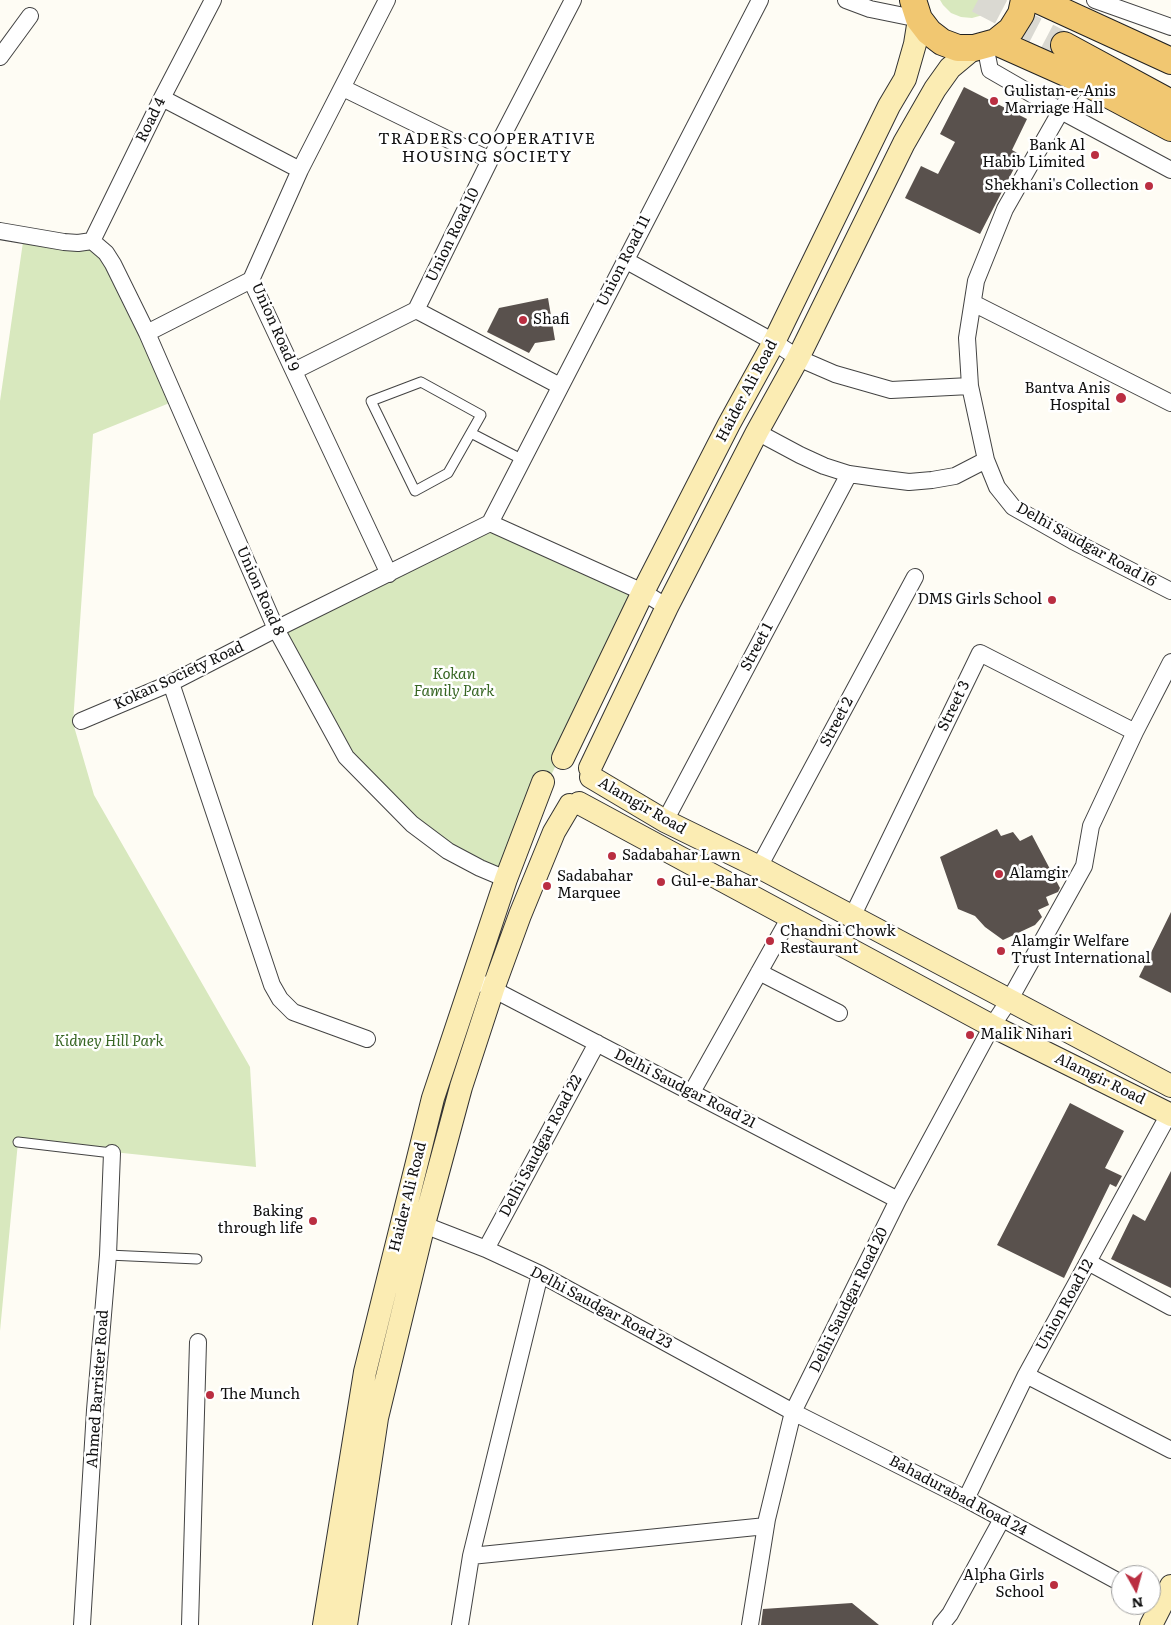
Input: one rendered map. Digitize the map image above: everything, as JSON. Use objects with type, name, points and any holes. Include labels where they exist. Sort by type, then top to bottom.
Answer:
[{"type":"main road","points":[[985,45],[1011,30],[1021,14],[1036,1]]},
{"type":"main road","points":[[1036,1],[1040,4],[1031,8],[1025,17],[1022,28],[1027,47],[1037,60]]},
{"type":"main road","points":[[1036,1],[1171,62]]},
{"type":"main road","points":[[913,7],[929,32],[942,42],[958,48],[985,45],[1037,60],[1079,79],[1171,128]]},
{"type":"main road","name":"Haider Ali Road","points":[[563,758],[643,592],[729,424],[774,342],[885,115],[905,79],[915,44],[913,7]]},
{"type":"main road","points":[[1171,75],[1070,36],[1171,103]]},
{"type":"main road","name":"Haider Ali Road","points":[[591,772],[667,607],[757,432],[798,358],[909,136],[935,89],[950,68],[985,45]]},
{"type":"main road","points":[[571,757],[579,760],[591,772],[590,791],[585,798],[575,804],[562,805],[551,799],[546,792],[543,782],[549,766],[554,761],[563,758],[571,757]]},
{"type":"main road","name":"Alamgir Road","points":[[591,772],[665,821],[759,867],[1171,1086]]},
{"type":"main road","name":"Haider Ali Road","points":[[324,1625],[365,1372],[402,1217],[433,1098],[506,879],[543,782]]},
{"type":"main road","name":"Haider Ali Road","points":[[346,1625],[377,1418],[424,1224],[462,1087],[493,989],[554,832],[575,804]]},
{"type":"main road","name":"Alamgir Road","points":[[575,804],[992,1026],[1170,1114]]},
{"type":"street","name":"Road 4","points":[[92,242],[162,98],[213,0]]},
{"type":"street","name":"Union Road 9","points":[[388,0],[300,170],[251,280],[389,574]]},
{"type":"street","name":"Union Road 10","points":[[416,310],[490,160],[573,0]]},
{"type":"street","name":"Union Road 11","points":[[490,523],[760,0]]},
{"type":"street","points":[[846,0],[870,9],[913,7]]},
{"type":"street","points":[[1095,0],[1171,27]]},
{"type":"street","points":[[0,57],[30,16]]},
{"type":"street","points":[[985,45],[990,70],[1061,111],[1171,170]]},
{"type":"street","name":"Delhi Saudgar Road 16","points":[[1079,79],[1005,208],[976,281],[967,338],[970,386],[986,460],[997,487],[1013,507],[1073,541],[1171,591]]},
{"type":"street","points":[[343,88],[490,160]]},
{"type":"street","points":[[162,98],[300,170]]},
{"type":"street","points":[[0,231],[78,244],[92,242]]},
{"type":"street","name":"Union Road 8","points":[[92,242],[106,253],[113,264],[147,333],[276,629],[346,757],[412,824],[426,835],[448,851],[506,879]]},
{"type":"street","points":[[625,260],[774,342],[798,358],[835,374],[891,390],[970,386]]},
{"type":"street","points":[[147,333],[251,280]]},
{"type":"street","points":[[973,303],[1171,403]]},
{"type":"street","points":[[294,371],[416,310],[560,386]]},
{"type":"street","points":[[757,432],[800,455],[849,474],[909,482],[955,476],[986,460]]},
{"type":"street","name":"Street 1","points":[[665,821],[849,474]]},
{"type":"street","points":[[490,523],[643,592],[667,607]]},
{"type":"street","name":"Kokan Society Road","points":[[81,720],[171,683],[490,523]]},
{"type":"street","name":"Street 2","points":[[759,867],[915,577]]},
{"type":"street","name":"Street 3","points":[[852,917],[980,653],[1135,732]]},
{"type":"street","name":"Delhi Saudgar Road 20","points":[[750,1625],[766,1526],[793,1412],[898,1200],[992,1026],[1010,999],[1084,866],[1092,826],[1135,732],[1171,662]]},
{"type":"street","points":[[171,683],[272,985],[280,999],[293,1012],[368,1039]]},
{"type":"street","points":[[692,1092],[790,917]]},
{"type":"street","points":[[759,972],[839,1013]]},
{"type":"street","name":"Delhi Saudgar Road 21","points":[[473,978],[898,1200]]},
{"type":"street","name":"Delhi Saudgar Road 22","points":[[486,1249],[597,1043]]},
{"type":"street","name":"Union Road 12","points":[[966,1498],[1026,1375],[1170,1114]]},
{"type":"street","name":"Ahmed Barrister Road","points":[[82,1625],[108,1255],[112,1153]]},
{"type":"street","name":"Delhi Saudgar Road 23","points":[[402,1217],[486,1249],[540,1274],[793,1412]]},
{"type":"street","points":[[1088,1262],[1171,1307]]},
{"type":"street","points":[[460,1625],[471,1556],[540,1274]]},
{"type":"street","points":[[190,1625],[198,1342]]},
{"type":"street","points":[[1026,1375],[1171,1450]]},
{"type":"street","name":"Bahadurabad Road 24","points":[[793,1412],[966,1498],[1111,1578]]},
{"type":"street","points":[[941,1625],[950,1614],[1002,1519]]},
{"type":"street","points":[[471,1556],[766,1526]]},
{"type":"lane","points":[[421,382],[481,415],[471,433],[448,473],[415,491],[371,401],[421,382]]},
{"type":"lane","points":[[471,433],[523,460]]},
{"type":"lane","points":[[18,1142],[112,1153]]},
{"type":"lane","points":[[108,1255],[197,1259]]},
{"type":"green space","points":[[940,0],[999,0],[993,9],[983,15],[972,18],[961,17],[951,13]]},
{"type":"green space","name":"Kidney Hill Park","points":[[24,235],[92,241],[117,272],[177,400],[93,434],[73,723],[94,795],[250,1067],[256,1167],[18,1142],[0,1331],[0,401]]},
{"type":"green space","name":"Kokan Family Park","points":[[490,523],[643,592],[531,815],[506,879],[448,851],[346,757],[276,629]]},
{"type":"building","points":[[964,87],[1027,119],[1012,150],[1021,155],[980,234],[905,198],[921,166],[938,174],[955,142],[940,134]]},
{"type":"building","name":"Shafi","points":[[548,298],[555,340],[535,343],[529,353],[487,332],[499,308]]},
{"type":"building","name":"Alamgir","points":[[997,829],[1001,836],[1013,832],[1020,841],[1032,835],[1060,888],[1058,892],[1046,897],[1049,905],[1038,910],[1042,917],[1035,925],[1003,940],[985,927],[975,916],[958,909],[940,857]]},
{"type":"building","points":[[1171,912],[1171,993],[1139,977]]},
{"type":"building","points":[[1070,1103],[1124,1131],[1105,1168],[1122,1176],[1116,1187],[1110,1184],[1064,1278],[997,1245]]},
{"type":"building","points":[[1171,1171],[1171,1288],[1111,1259],[1133,1214],[1145,1221]]},
{"type":"building","points":[[852,1603],[879,1625],[761,1625],[763,1609]]},
{"type":"tunnel","points":[[978,0],[1064,45]]},
{"type":"place","name":"Gulistan-e-Anis Marriage Hall","points":[[994,101]]},
{"type":"place","name":"Bank Al Habib Limited","points":[[1095,155]]},
{"type":"place","name":"Shekhani's Collection","points":[[1149,186]]},
{"type":"place","name":"Shafi","points":[[523,320]]},
{"type":"place","name":"Bantva Anis Hospital","points":[[1121,398]]},
{"type":"place","name":"DMS Girls School","points":[[1052,600]]},
{"type":"place","name":"Sadabahar Lawn","points":[[612,856]]},
{"type":"place","name":"Alamgir","points":[[999,874]]},
{"type":"place","name":"Gul-e-Bahar","points":[[661,882]]},
{"type":"place","name":"Sadabahar Marquee","points":[[547,886]]},
{"type":"place","name":"Chandni Chowk Restaurant","points":[[770,941]]},
{"type":"place","name":"Alamgir Welfare Trust International","points":[[1001,951]]},
{"type":"place","name":"Malik Nihari","points":[[970,1035]]},
{"type":"place","name":"Baking through life","points":[[313,1221]]},
{"type":"place","name":"The Munch","points":[[210,1395]]},
{"type":"place","name":"Alpha Girls School","points":[[1054,1585]]},
{"type":"district","name":"TRADERS COOPERATIVE HOUSING SOCIETY","points":[[487,148]]}]
